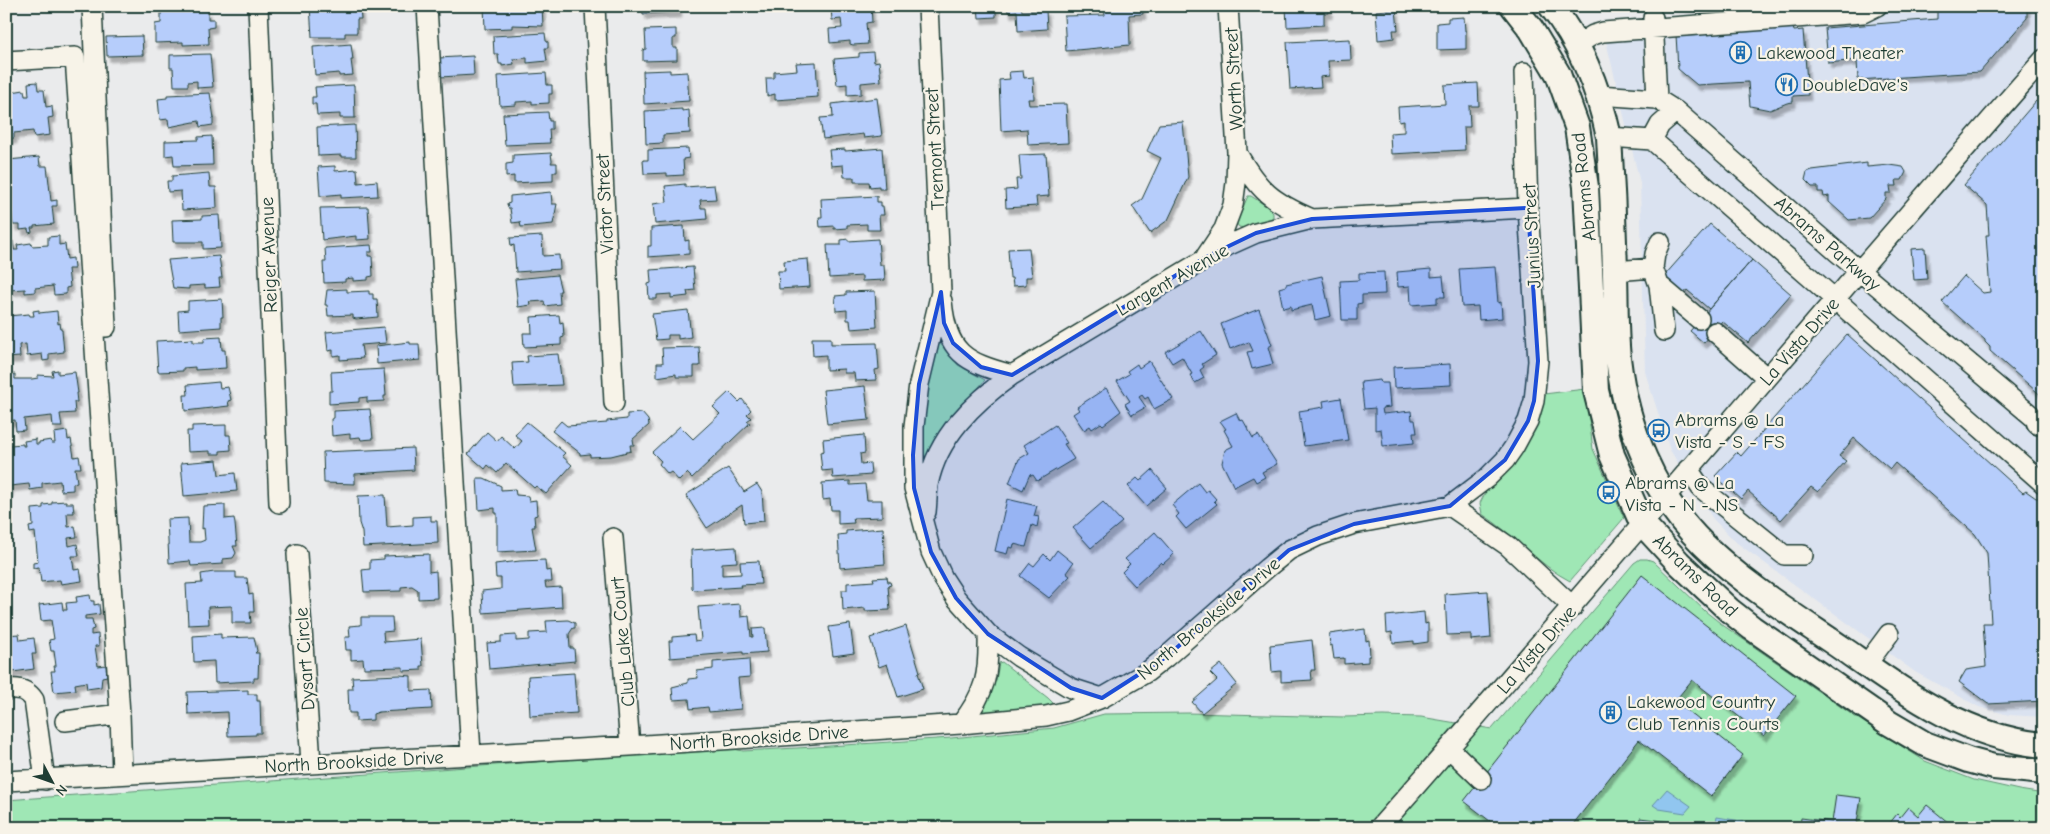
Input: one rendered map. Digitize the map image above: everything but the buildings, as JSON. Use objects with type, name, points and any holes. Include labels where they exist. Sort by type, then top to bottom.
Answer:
[{"type":"main road","name":"Abrams Road","points":[[1513,6],[1531,29],[1558,74],[1577,127],[1586,187],[1596,391],[1612,455],[1642,523],[1685,569],[1729,610],[1889,724],[1925,744],[1994,767],[2044,772]]},
{"type":"main road","points":[[1526,6],[1536,15],[1560,47],[1591,120],[1596,128],[1609,137]]},
{"type":"main road","name":"Abrams Road","points":[[1551,6],[1576,45],[1598,95],[1609,137],[1618,356],[1624,398],[1643,454],[1665,496],[1701,543],[1724,565],[1741,579],[1866,665],[1946,717],[1975,729],[2002,737],[2044,745]]},
{"type":"main road","points":[[1845,694],[1866,665]]},
{"type":"street","points":[[92,6],[111,426]]},
{"type":"street","name":"Reiger Avenue","points":[[258,6],[279,503]]},
{"type":"street","points":[[427,6],[471,754]]},
{"type":"street","name":"Victor Street","points":[[595,6],[614,403]]},
{"type":"street","name":"Tremont Street","points":[[928,6],[944,323],[952,343],[965,356],[981,367],[1012,375]]},
{"type":"street","name":"Worth Street","points":[[1206,257],[1224,229],[1233,205],[1236,183],[1237,152],[1228,6]]},
{"type":"street","points":[[1649,22],[1864,13],[1877,6]]},
{"type":"street","points":[[1576,45],[1593,35],[1603,32],[1680,15]]},
{"type":"street","points":[[1649,22],[1657,99]]},
{"type":"street","points":[[6,61],[75,57],[120,714],[122,774]]},
{"type":"street","name":"La Vista Drive","points":[[1379,828],[2044,60]]},
{"type":"street","name":"Junius Street","points":[[1524,72],[1528,208],[1538,361],[1534,400]]},
{"type":"street","name":"Abrams Parkway","points":[[1598,95],[1657,99],[1676,111],[1860,271],[2042,424]]},
{"type":"street","points":[[1609,137],[1652,140],[1660,125],[1676,111]]},
{"type":"street","name":"Abrams Parkway","points":[[1652,140],[2040,476]]},
{"type":"street","name":"Worth Street","points":[[1237,152],[1256,184],[1272,200],[1285,208],[1312,219]]},
{"type":"street","name":"Largent Avenue","points":[[924,526],[928,485],[935,462],[947,440],[966,413],[985,394],[1012,375],[1206,257],[1256,233],[1312,219],[1528,208]]},
{"type":"street","points":[[1660,242],[1655,254],[1656,277],[1664,331]]},
{"type":"street","points":[[1615,271],[1656,277],[1699,319]]},
{"type":"street","name":"Tremont Street","points":[[941,292],[919,384],[914,426],[914,488],[931,552],[943,578],[956,598],[988,634],[1019,657],[1071,688],[1102,698]]},
{"type":"street","points":[[1714,332],[1767,378]]},
{"type":"street","name":"North Brookside Drive","points":[[6,781],[630,746],[961,724],[1046,716],[1068,711],[1102,698],[1147,672],[1290,550],[1318,536],[1354,524],[1450,506],[1488,478],[1504,460],[1528,421],[1534,400]]},
{"type":"street","points":[[1688,469],[1701,488],[1784,555],[1803,555]]},
{"type":"street","points":[[1450,506],[1508,546],[1573,606]]},
{"type":"street","name":"Club Lake Court","points":[[613,538],[630,746]]},
{"type":"street","name":"Dysart Circle","points":[[297,554],[311,763]]},
{"type":"street","points":[[961,724],[974,707],[986,680],[989,660],[988,634]]},
{"type":"street","points":[[1866,665],[1889,634]]},
{"type":"street","points":[[6,690],[19,689],[26,692],[34,700],[45,780]]},
{"type":"street","points":[[65,720],[120,714]]},
{"type":"street","points":[[1449,748],[1481,779]]},
{"type":"highlighted area","points":[[1528,208],[1538,361],[1534,401],[1528,421],[1505,460],[1450,506],[1354,524],[1289,550],[1166,657],[1102,698],[1071,688],[988,634],[956,598],[931,552],[914,488],[913,455],[919,384],[941,292],[944,323],[953,343],[981,367],[1012,375],[1206,257],[1256,233],[1312,219]]},
{"type":"shaded area","points":[[1847,6],[2044,6],[2044,717],[2009,715],[1979,707],[1915,672],[1737,543],[1713,519],[1670,450],[1645,372],[1640,183],[1602,24]]},
{"type":"green space","points":[[1248,196],[1268,207],[1273,213],[1273,217],[1257,226],[1239,227],[1236,223]]},
{"type":"green space","points":[[938,341],[958,365],[985,380],[949,422],[924,462],[921,452],[922,421]]},
{"type":"green space","points":[[1585,389],[1593,449],[1624,518],[1570,581],[1536,558],[1482,514],[1480,503],[1489,485],[1509,462],[1543,405],[1544,394]]},
{"type":"green space","points":[[1640,559],[1653,561],[1705,611],[1724,626],[1854,716],[1925,761],[1974,780],[2044,794],[2044,828],[6,828],[6,800],[730,748],[743,751],[951,738],[1054,728],[1104,714],[1188,713],[1421,717],[1492,729],[1634,563]]},
{"type":"green space","points":[[1002,662],[1048,698],[1055,708],[981,713],[981,709],[996,680],[999,663]]},
{"type":"water","points":[[1667,789],[1691,806],[1685,813],[1659,809],[1653,805]]},
{"type":"water","points":[[1717,817],[1782,828],[1715,828]]},
{"type":"place","name":"Lakewood Theater","points":[[1741,52]]},
{"type":"place","name":"DoubleDave's","points":[[1786,84]]},
{"type":"place","name":"Abrams @ La Vista - S - FS","points":[[1659,430]]},
{"type":"place","name":"Abrams @ La Vista - N - NS","points":[[1609,493]]},
{"type":"place","name":"Lakewood Country Club Tennis Courts","points":[[1611,712]]}]
